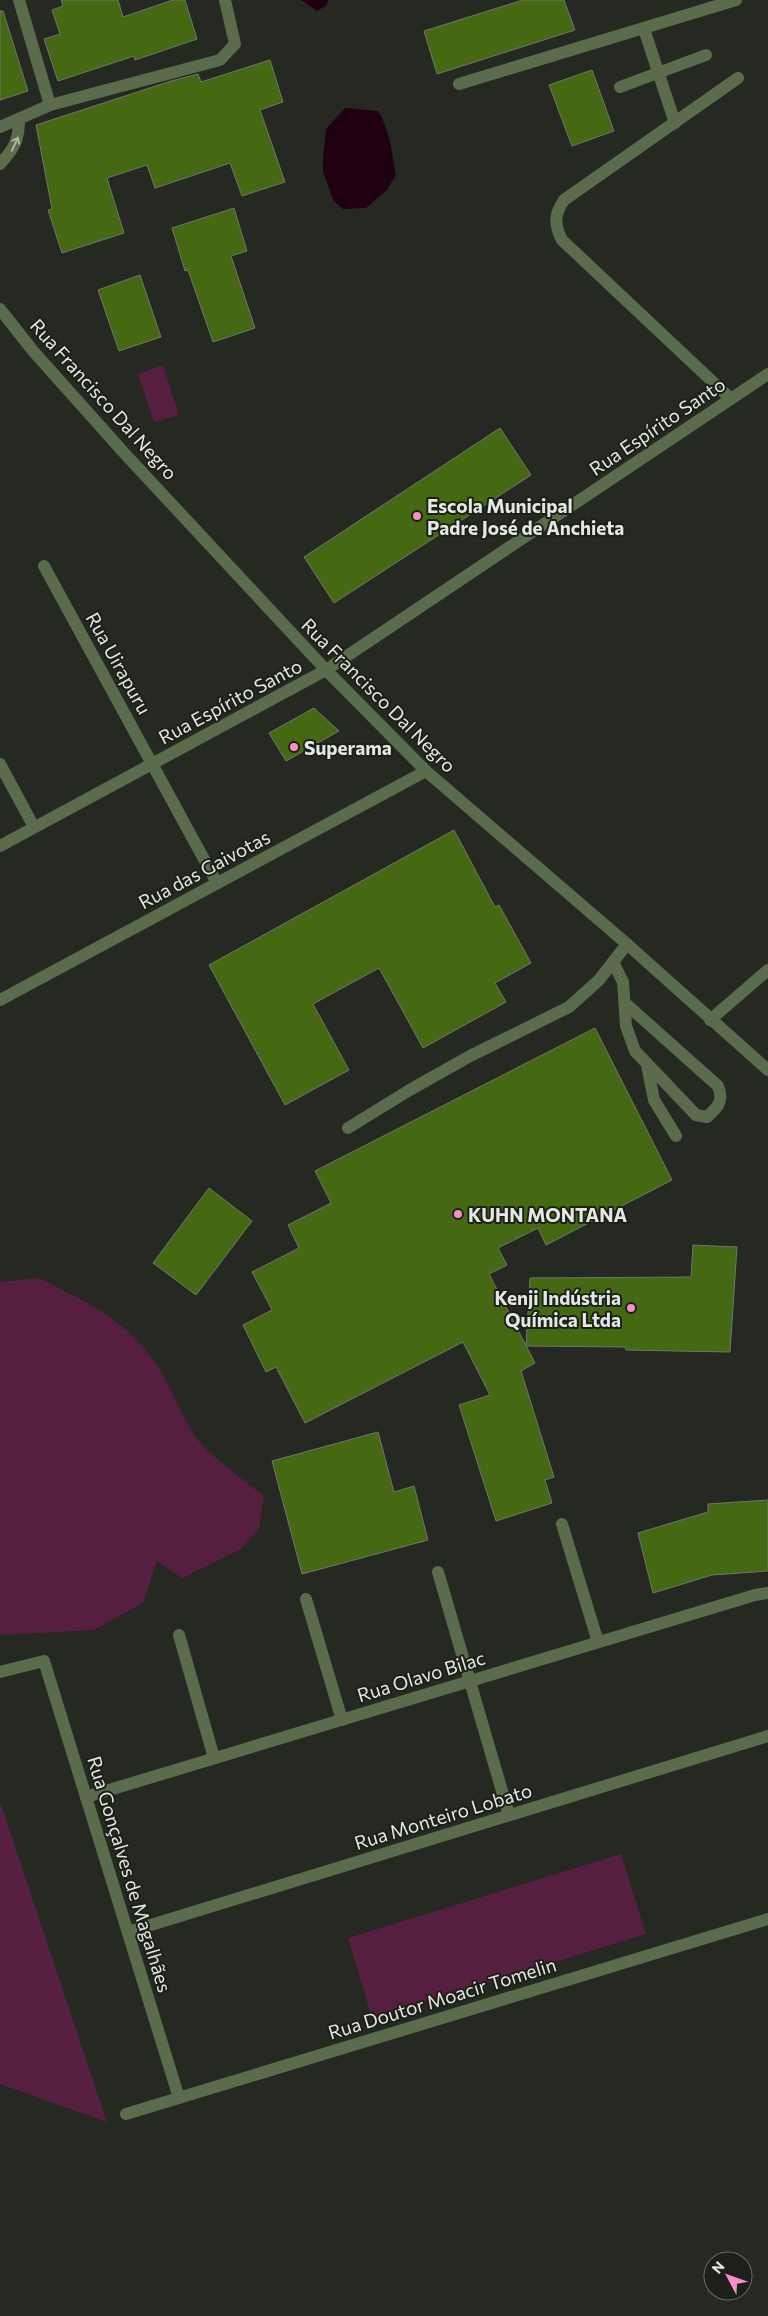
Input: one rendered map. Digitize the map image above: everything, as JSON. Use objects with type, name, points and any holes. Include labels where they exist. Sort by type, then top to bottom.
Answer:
[{"type":"street","points":[[19,0],[50,105]]},
{"type":"street","points":[[0,127],[50,105],[220,60],[235,44],[225,0]]},
{"type":"street","points":[[459,84],[736,0]]},
{"type":"street","points":[[644,29],[675,122]]},
{"type":"street","points":[[620,87],[706,55]]},
{"type":"street","points":[[731,399],[562,240],[556,228],[558,210],[564,200],[738,78]]},
{"type":"street","points":[[0,164],[13,150],[18,138],[18,120]]},
{"type":"street","name":"Rua Francisco Dal Negro","points":[[0,309],[33,351],[81,405],[326,670],[426,771],[627,944],[768,1070]]},
{"type":"street","name":"Rua Espírito Santo","points":[[0,846],[326,670],[768,374]]},
{"type":"street","name":"Rua Uirapuru","points":[[44,566],[217,884]]},
{"type":"street","points":[[0,764],[34,827]]},
{"type":"street","name":"Rua das Gaivotas","points":[[0,1000],[426,771]]},
{"type":"street","points":[[348,1128],[408,1090],[470,1056],[569,1007],[599,980],[627,944]]},
{"type":"street","points":[[612,962],[623,982],[626,1026],[635,1051],[696,1115],[707,1117],[719,1106],[722,1096],[718,1086],[625,1003]]},
{"type":"street","points":[[710,1020],[768,970]]},
{"type":"street","points":[[647,1065],[654,1100],[676,1136]]},
{"type":"street","points":[[562,1524],[598,1642]]},
{"type":"street","points":[[438,1572],[508,1815]]},
{"type":"street","name":"Rua Olavo Bilac","points":[[86,1797],[598,1642],[768,1593]]},
{"type":"street","points":[[306,1599],[342,1720]]},
{"type":"street","points":[[179,1635],[214,1758]]},
{"type":"street","name":"Rua Gonçalves de Magalhães","points":[[0,1672],[44,1661],[179,2098]]},
{"type":"street","name":"Rua Monteiro Lobato","points":[[128,1932],[768,1736]]},
{"type":"street","name":"Rua Doutor Moacir Tomelin","points":[[126,2114],[768,1918]]},
{"type":"shaded area","points":[[301,0],[328,0],[327,5],[317,11]]},
{"type":"shaded area","points":[[345,108],[378,111],[390,142],[396,175],[387,190],[366,208],[343,209],[333,200],[323,171],[326,129]]},
{"type":"shaded area","points":[[163,365],[179,415],[154,422],[138,374]]},
{"type":"shaded area","points":[[39,1278],[94,1307],[132,1335],[158,1367],[198,1441],[264,1496],[259,1528],[241,1549],[182,1578],[157,1561],[143,1603],[94,1630],[0,1635],[0,1282]]},
{"type":"shaded area","points":[[0,1801],[107,2122],[0,2084]]},
{"type":"shaded area","points":[[621,1854],[646,1934],[372,2018],[348,1938]]},
{"type":"building","points":[[61,0],[118,0],[123,17],[173,0],[185,0],[197,39],[135,60],[134,56],[58,81],[44,39],[60,34],[52,10],[63,6]]},
{"type":"building","points":[[523,0],[564,0],[575,30],[437,74],[424,31]]},
{"type":"building","points":[[0,11],[3,11],[28,91],[0,100]]},
{"type":"building","points":[[270,60],[283,102],[260,110],[285,182],[242,196],[230,163],[155,188],[147,165],[107,178],[124,233],[62,253],[48,210],[52,209],[36,125],[171,81],[198,74],[201,82]]},
{"type":"building","points":[[592,70],[614,131],[572,146],[549,85]]},
{"type":"building","points":[[234,208],[247,251],[231,256],[255,328],[213,342],[188,270],[185,271],[172,228]]},
{"type":"building","points":[[140,275],[161,337],[119,351],[98,290]]},
{"type":"building","name":"Escola Municipal Padre José de Anchieta","points":[[500,428],[531,475],[334,603],[304,557]]},
{"type":"building","name":"Superama","points":[[314,708],[339,731],[286,761],[269,733]]},
{"type":"building","points":[[454,830],[495,907],[499,905],[531,963],[495,983],[506,1002],[423,1048],[379,968],[313,1004],[349,1070],[285,1105],[209,965]]},
{"type":"building","name":"KUHN MONTANA","points":[[595,1028],[672,1180],[546,1245],[538,1228],[498,1248],[507,1265],[489,1274],[535,1363],[521,1371],[554,1477],[545,1480],[552,1503],[496,1521],[459,1405],[490,1395],[463,1342],[305,1423],[276,1367],[266,1372],[243,1325],[272,1310],[252,1272],[299,1248],[288,1225],[331,1203],[315,1171]]},
{"type":"building","points":[[209,1188],[252,1221],[196,1295],[153,1263]]},
{"type":"building","name":"Kenji Indústria Química Ltda","points":[[693,1245],[737,1247],[730,1352],[626,1350],[625,1347],[526,1346],[530,1278],[691,1277]]},
{"type":"building","points":[[378,1432],[394,1492],[414,1486],[428,1540],[302,1574],[272,1461]]},
{"type":"building","points":[[768,1500],[768,1571],[712,1575],[653,1593],[638,1533],[708,1512],[708,1504]]},
{"type":"place","name":"Escola Municipal Padre José de Anchieta","points":[[417,516]]},
{"type":"place","name":"Superama","points":[[294,747]]},
{"type":"place","name":"KUHN MONTANA","points":[[458,1214]]},
{"type":"place","name":"Kenji Indústria Química Ltda","points":[[631,1308]]}]
